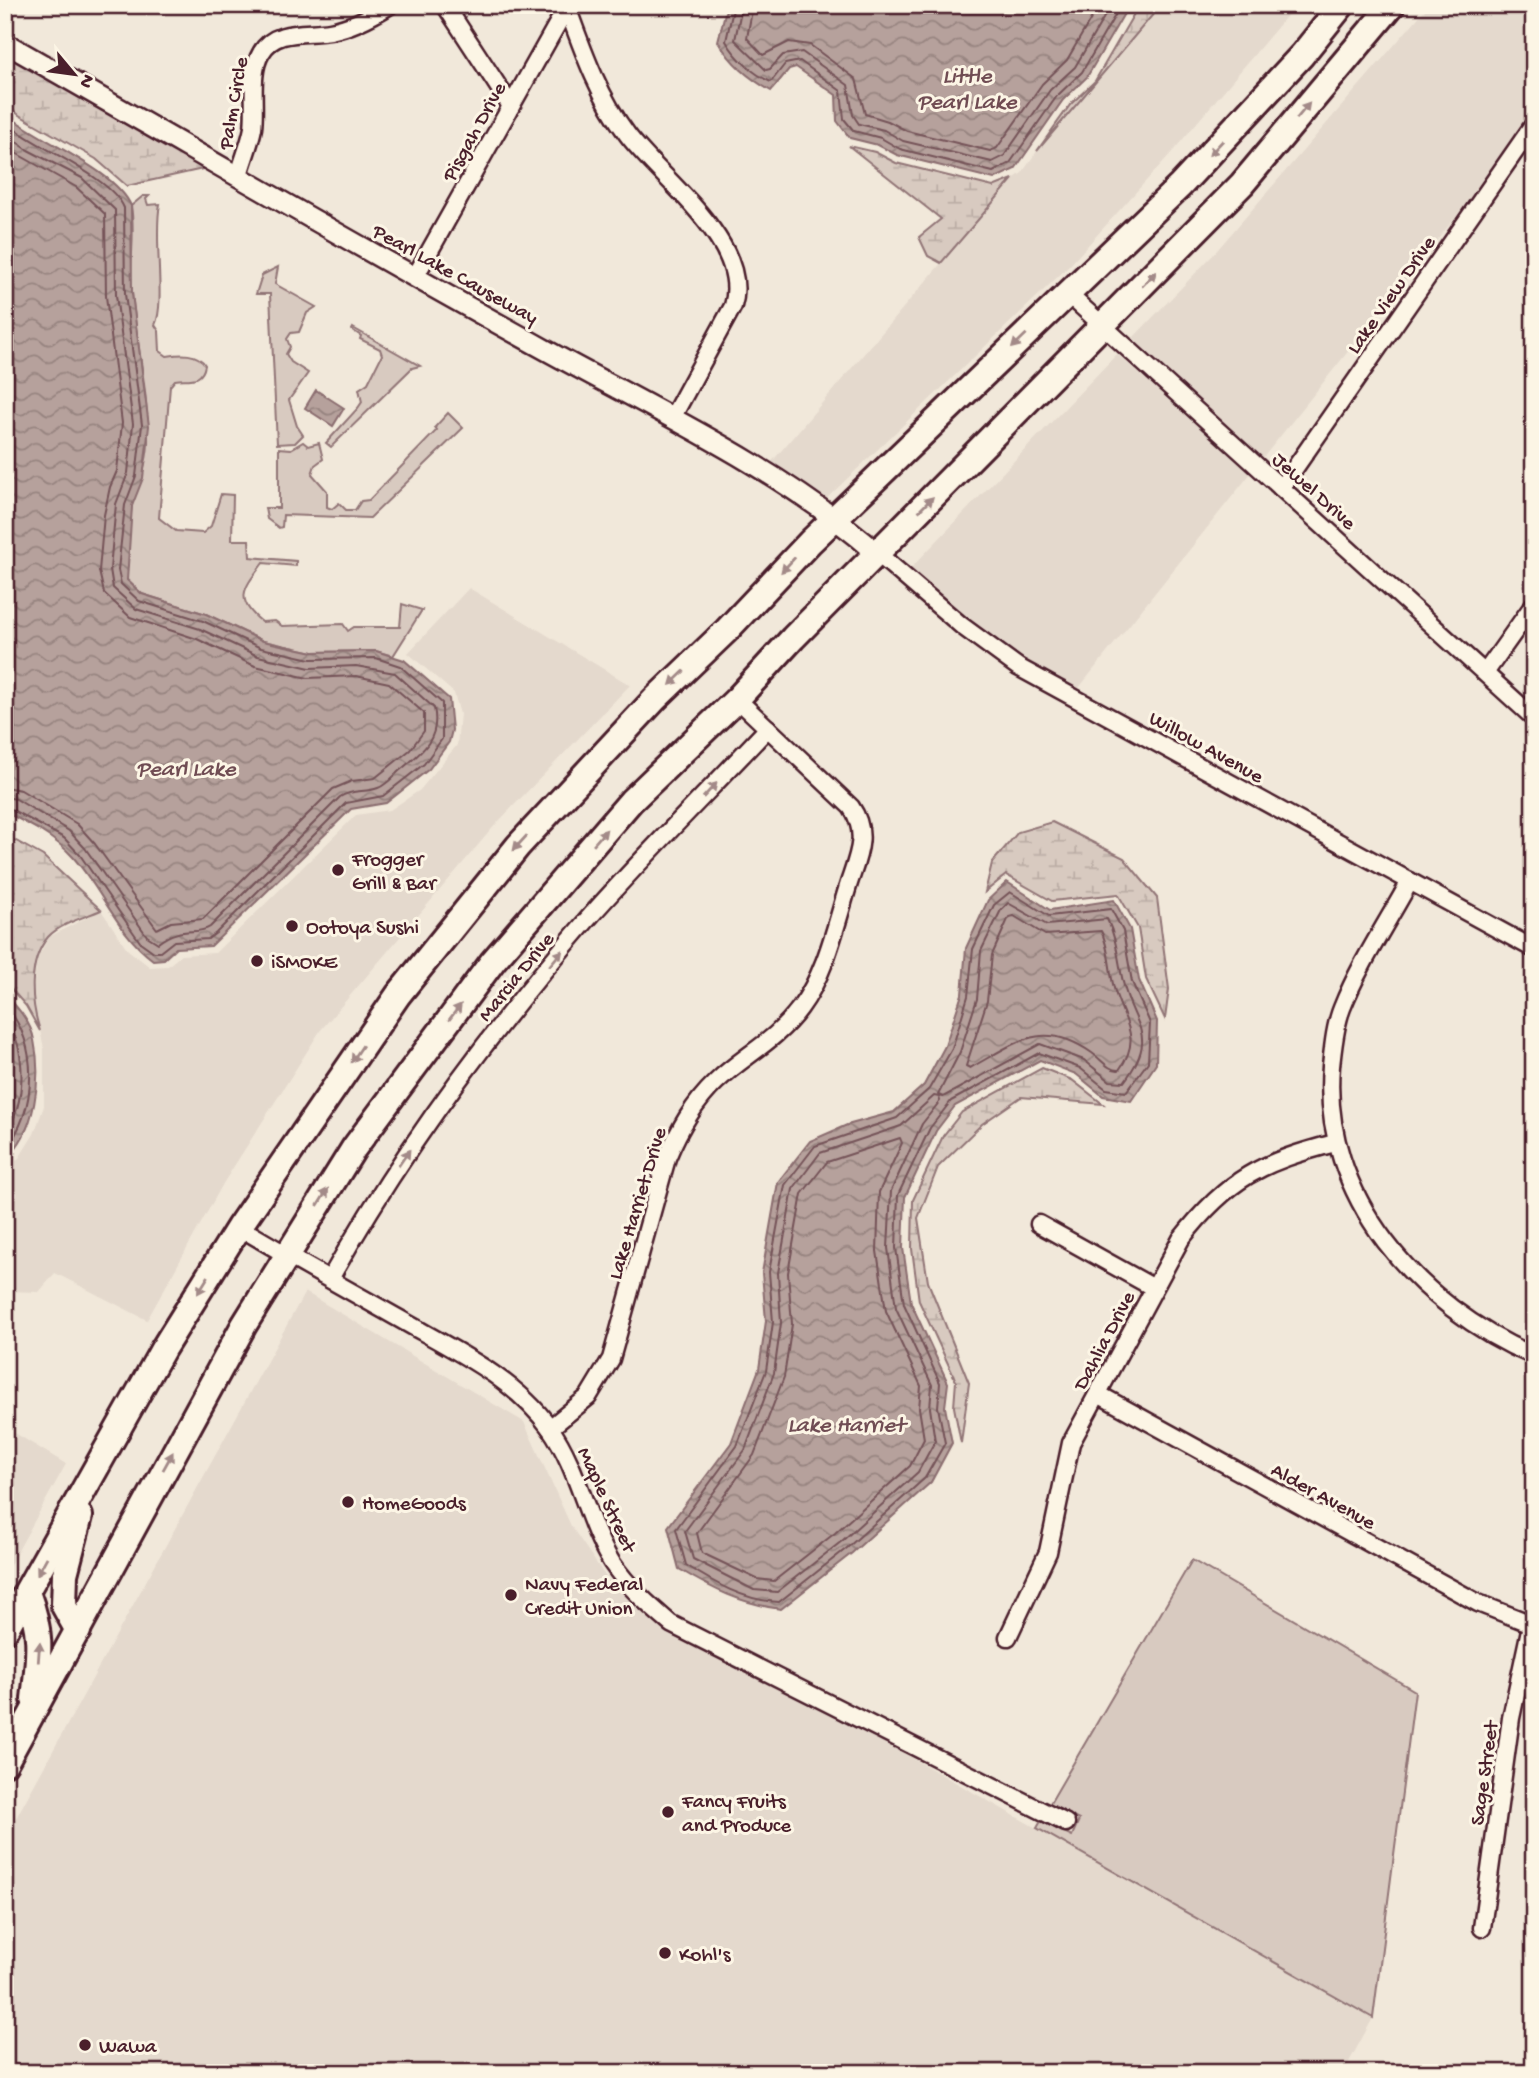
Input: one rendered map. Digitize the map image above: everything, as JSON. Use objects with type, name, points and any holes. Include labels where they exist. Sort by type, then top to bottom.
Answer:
[{"type":"main road","points":[[5,1630],[163,1349],[239,1227],[398,995],[518,846],[655,699],[836,517],[1180,186],[1302,55],[1342,5]]},
{"type":"main road","points":[[5,1763],[237,1336],[286,1255],[354,1148],[493,961],[631,801],[737,699],[1245,180],[1392,5]]},
{"type":"main road","points":[[78,1631],[64,1606],[65,1574],[87,1485]]},
{"type":"main road","points":[[27,1591],[38,1622],[40,1645],[33,1713]]},
{"type":"street","name":"Palm Circle","points":[[239,175],[252,131],[257,65],[261,52],[273,40],[289,34],[331,31],[365,20],[390,5]]},
{"type":"street","points":[[444,5],[511,106]]},
{"type":"street","points":[[568,6],[585,57],[627,135],[699,214],[727,255],[734,273],[738,291],[733,306],[672,418]]},
{"type":"street","name":"Pisgah Drive","points":[[415,277],[568,6]]},
{"type":"street","name":"Pearl Lake Causeway","points":[[5,43],[415,277],[672,418],[836,517],[877,553]]},
{"type":"street","name":"Lake View Drive","points":[[1281,488],[1534,124]]},
{"type":"street","name":"Jewel Drive","points":[[1068,294],[1101,327],[1534,718]]},
{"type":"street","name":"Willow Avenue","points":[[877,553],[949,615],[1018,667],[1534,950]]},
{"type":"street","points":[[1485,673],[1534,604]]},
{"type":"street","name":"Lake Harriet Drive","points":[[550,1428],[588,1397],[611,1359],[667,1158],[679,1129],[717,1081],[758,1051],[800,1008],[824,961],[861,845],[860,820],[852,807],[737,699]]},
{"type":"street","name":"Marcia Drive","points":[[330,1279],[363,1218],[405,1157],[536,981],[588,920],[768,728]]},
{"type":"street","points":[[1410,881],[1341,1010],[1330,1083],[1335,1143],[1354,1194],[1392,1251],[1441,1300],[1498,1339],[1534,1356]]},
{"type":"street","name":"Dahlia Drive","points":[[1008,1637],[1048,1552],[1071,1443],[1188,1230],[1202,1211],[1232,1185],[1262,1165],[1335,1143]]},
{"type":"street","points":[[1039,1224],[1154,1288]]},
{"type":"street","name":"Maple Street","points":[[239,1227],[491,1373],[525,1399],[550,1428],[574,1473],[598,1535],[613,1564],[645,1601],[671,1624],[1066,1824]]},
{"type":"street","name":"Alder Avenue","points":[[1098,1394],[1478,1603],[1532,1625]]},
{"type":"street","name":"Sage Street","points":[[1482,1928],[1511,1718],[1532,1625]]},
{"type":"shaded area","points":[[1161,5],[1296,5],[1173,151],[1070,265],[826,499],[770,464],[1013,179],[1022,173],[1037,151]]},
{"type":"shaded area","points":[[1429,5],[1534,5],[1534,107],[1470,199],[1262,459],[1130,341],[1212,256]]},
{"type":"shaded area","points":[[1117,354],[1251,473],[1078,689],[1023,659],[968,620],[910,569]]},
{"type":"shaded area","points":[[469,588],[630,685],[496,824],[320,1031],[224,1182],[147,1320],[55,1273],[39,1292],[5,1291],[5,1170],[19,1158],[34,1134],[44,1106],[44,1048],[32,996],[37,959],[49,937],[101,910],[128,950],[150,967],[168,966],[181,955],[215,953],[356,815],[390,810],[420,790],[457,745],[460,714],[454,693],[408,653]]},
{"type":"shaded area","points":[[305,1292],[524,1422],[571,1526],[614,1589],[631,1599],[665,1630],[891,1746],[1373,2018],[1343,2073],[5,2073],[5,1838]]},
{"type":"shaded area","points":[[5,1427],[66,1464],[5,1574]]},
{"type":"green space","points":[[1139,5],[1161,5],[1037,151],[1070,105],[1095,81]]},
{"type":"green space","points":[[5,54],[207,168],[127,186],[96,159],[19,115],[5,103]]},
{"type":"green space","points":[[849,146],[875,152],[896,163],[993,187],[1013,179],[941,263],[928,256],[919,237],[941,219]]},
{"type":"green space","points":[[143,196],[149,196],[146,199],[148,205],[160,204],[159,301],[155,325],[159,331],[160,351],[167,356],[193,356],[205,365],[198,377],[175,380],[170,386],[159,518],[176,531],[203,533],[211,526],[221,494],[233,495],[232,540],[249,540],[250,557],[296,561],[296,566],[263,563],[245,592],[247,606],[253,614],[262,622],[275,621],[282,626],[343,624],[348,631],[354,627],[400,627],[402,604],[422,610],[393,656],[376,651],[313,652],[263,641],[206,614],[142,594],[127,580],[133,501],[145,464],[148,444],[131,280],[131,206]]},
{"type":"green space","points":[[278,267],[275,284],[316,307],[307,313],[299,332],[291,333],[287,339],[290,347],[286,354],[291,362],[308,373],[289,400],[297,426],[303,435],[295,443],[277,444],[270,294],[256,294],[262,275]]},
{"type":"green space","points":[[353,328],[420,366],[412,368],[331,447],[326,443],[362,402],[359,389],[368,383],[382,355],[380,349],[360,339],[361,336],[352,330]]},
{"type":"green space","points":[[448,413],[463,428],[370,518],[283,515],[282,527],[279,528],[267,519],[265,508],[279,508],[279,448],[291,449],[303,442],[308,446],[319,443],[323,459],[315,465],[312,474],[327,491],[327,507],[332,509],[339,503],[346,510],[355,510],[361,501],[369,500],[437,430],[435,427]]},
{"type":"green space","points":[[1052,822],[1124,858],[1157,898],[1169,989],[1165,1019],[1146,979],[1138,928],[1118,894],[1052,901],[1006,875],[985,892],[992,863],[1018,832]]},
{"type":"green space","points":[[9,837],[43,856],[101,910],[59,928],[41,947],[33,983],[34,1008],[40,1031],[26,1006],[5,982],[5,839]]},
{"type":"green space","points":[[1042,1068],[1072,1080],[1103,1104],[1021,1097],[982,1124],[938,1167],[918,1218],[928,1282],[969,1383],[961,1443],[954,1407],[956,1381],[919,1301],[912,1249],[913,1200],[943,1136],[962,1112]]},
{"type":"green space","points":[[1192,1560],[1415,1691],[1373,2018],[1037,1828],[1041,1821],[1072,1836],[1079,1820],[1049,1805]]},
{"type":"water","name":"Little Pearl Lake","points":[[727,5],[1129,5],[1087,77],[1063,100],[1015,169],[994,179],[897,155],[878,145],[850,138],[837,121],[836,95],[796,67],[789,69],[771,91],[763,86],[735,64],[718,41]]},
{"type":"water","name":"Pearl Lake","points":[[5,113],[93,168],[123,193],[131,206],[132,294],[149,426],[143,478],[132,506],[127,580],[142,594],[206,614],[263,641],[313,652],[376,651],[404,660],[449,699],[452,730],[449,742],[429,769],[386,803],[351,809],[211,946],[176,948],[164,959],[153,960],[130,938],[66,850],[5,812]]},
{"type":"water","points":[[316,390],[344,408],[333,426],[305,408]]},
{"type":"water","name":"Lake Harriet","points":[[1007,882],[1050,910],[1114,900],[1130,929],[1139,980],[1157,1021],[1156,1064],[1131,1101],[1103,1096],[1076,1074],[1040,1060],[955,1106],[936,1131],[905,1197],[903,1248],[911,1303],[948,1383],[945,1407],[952,1443],[931,1482],[852,1553],[781,1609],[740,1599],[679,1569],[668,1527],[731,1443],[759,1369],[766,1321],[762,1273],[778,1182],[810,1141],[847,1125],[894,1112],[924,1085],[945,1046],[962,994],[966,948],[988,900]]},
{"type":"water","points":[[5,994],[30,1027],[36,1055],[37,1087],[24,1135],[5,1159]]},
{"type":"place","name":"Frogger Grill & Bar","points":[[338,870]]},
{"type":"place","name":"Ootoya Sushi","points":[[292,926]]},
{"type":"place","name":"iSMOKE","points":[[257,961]]},
{"type":"place","name":"HomeGoods","points":[[348,1502]]},
{"type":"place","name":"Navy Federal Credit Union","points":[[511,1595]]},
{"type":"place","name":"Fancy Fruits and Produce","points":[[668,1812]]},
{"type":"place","name":"Kohl's","points":[[665,1953]]},
{"type":"place","name":"Wawa","points":[[85,2045]]}]
